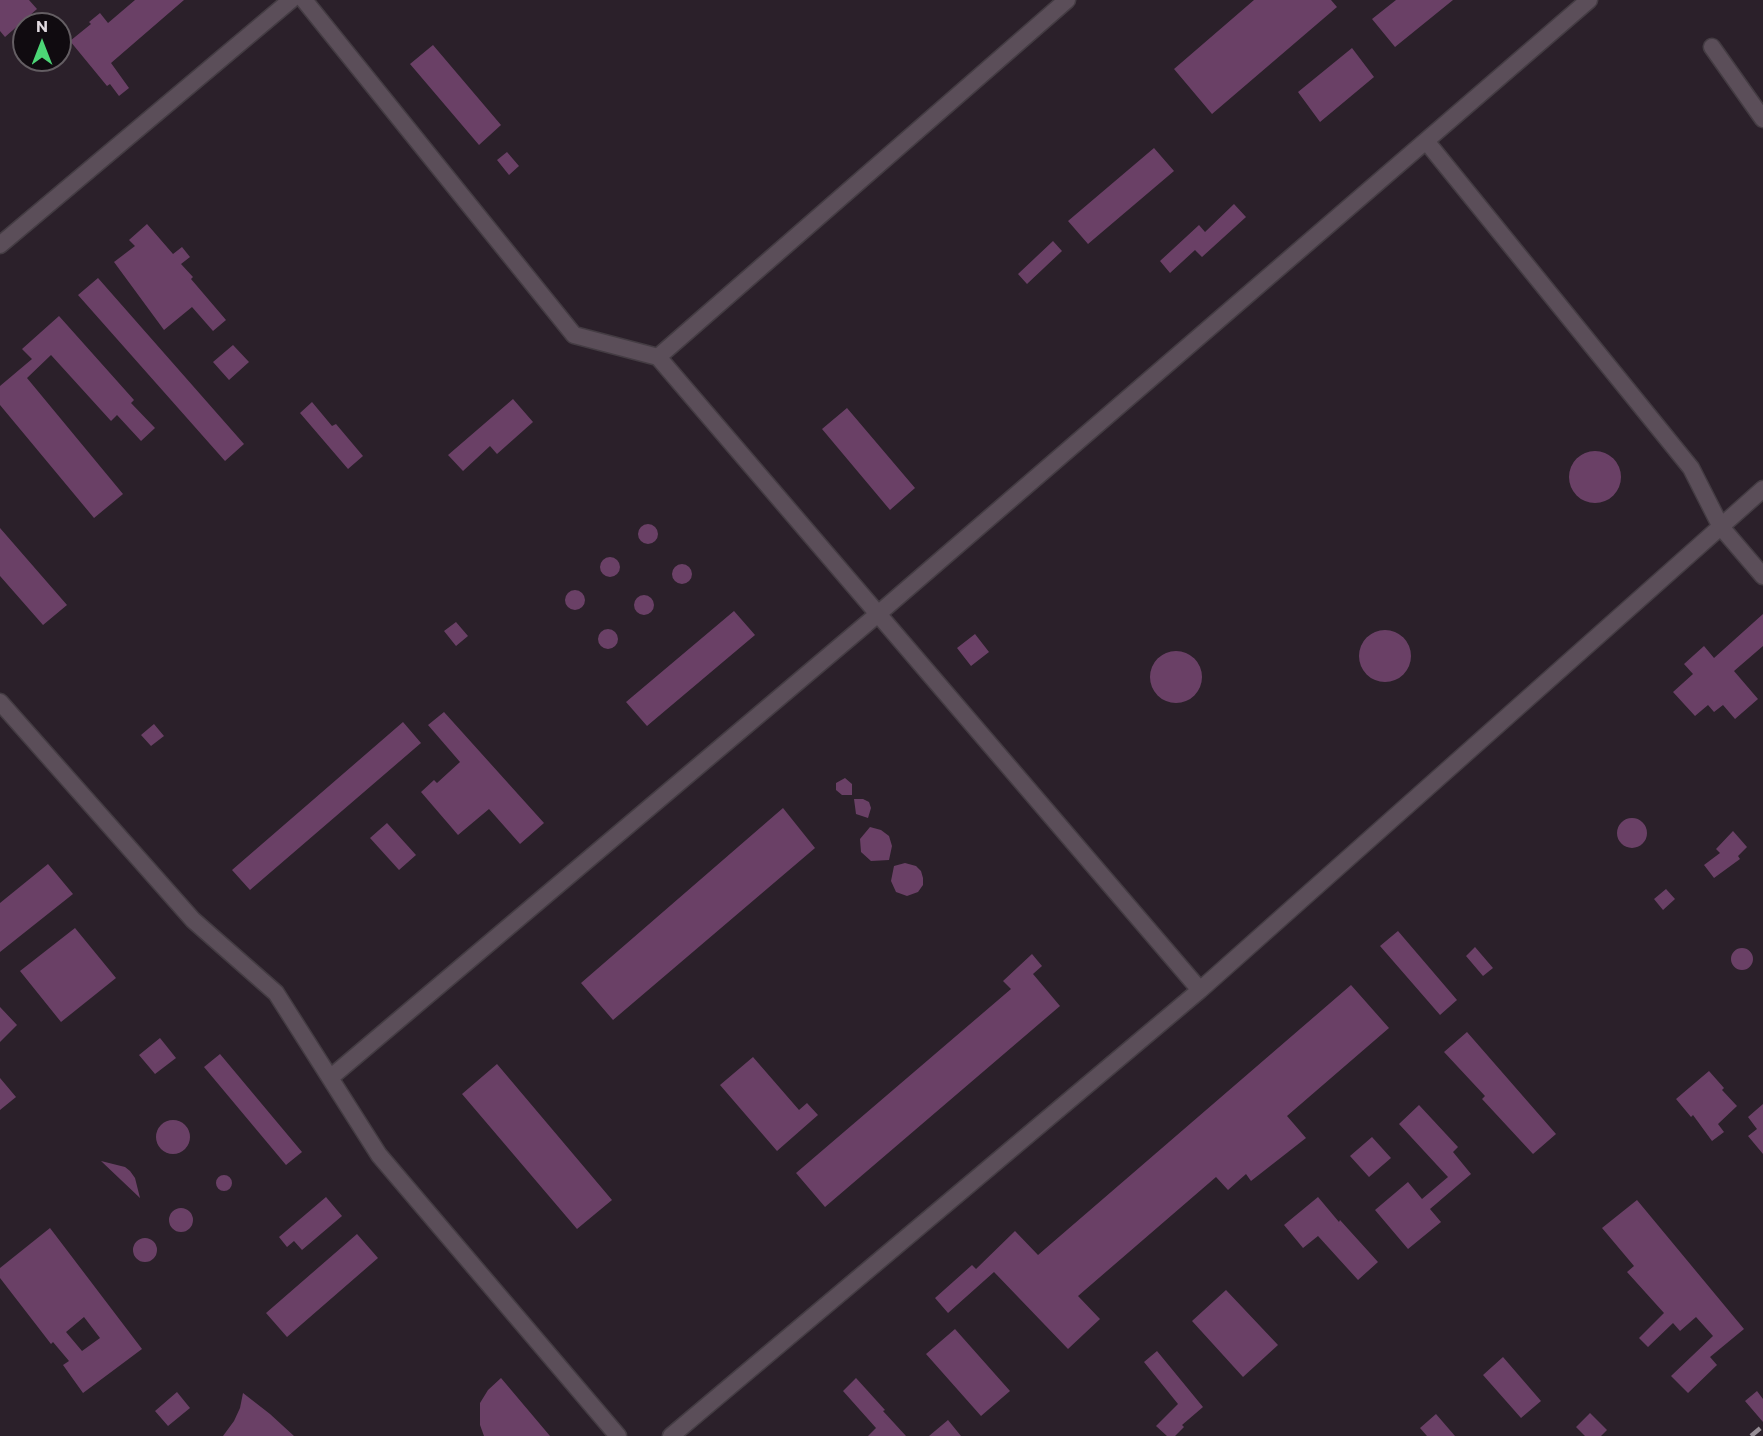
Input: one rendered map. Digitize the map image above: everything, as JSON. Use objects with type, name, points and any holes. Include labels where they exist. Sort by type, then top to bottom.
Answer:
[{"type":"lane","points":[[0,245],[291,0]]},
{"type":"lane","points":[[304,0],[574,335],[658,357],[1200,990]]},
{"type":"lane","points":[[658,357],[1067,0]]},
{"type":"lane","points":[[330,1078],[878,614],[1590,0]]},
{"type":"lane","points":[[1712,47],[1763,119]]},
{"type":"lane","points":[[1426,141],[1691,468],[1721,527],[1763,576]]},
{"type":"lane","points":[[671,1436],[1200,990],[1763,489]]},
{"type":"lane","points":[[0,702],[193,920],[276,993],[379,1155],[618,1436]]},
{"type":"building","points":[[0,0],[29,0],[37,9],[34,12],[12,12],[12,31],[5,37],[0,31]]},
{"type":"building","points":[[135,0],[184,0],[111,63],[129,88],[119,96],[110,84],[107,86],[72,43],[72,39],[91,24],[89,22],[100,13],[108,23]]},
{"type":"building","points":[[1254,0],[1331,0],[1337,7],[1212,114],[1174,69]]},
{"type":"building","points":[[1396,0],[1453,0],[1395,47],[1372,19]]},
{"type":"building","points":[[433,45],[501,125],[479,145],[410,64]]},
{"type":"building","points":[[1352,48],[1374,77],[1320,122],[1298,92]]},
{"type":"building","points":[[1154,148],[1174,171],[1088,244],[1068,221]]},
{"type":"building","points":[[507,152],[519,166],[509,175],[497,160]]},
{"type":"building","points":[[1234,204],[1246,217],[1202,257],[1195,250],[1170,273],[1160,261],[1199,225],[1205,232]]},
{"type":"building","points":[[147,224],[173,254],[182,247],[190,257],[181,264],[226,320],[213,331],[192,307],[164,330],[114,262],[135,246],[129,240]]},
{"type":"building","points":[[1053,241],[1062,251],[1027,284],[1018,274]]},
{"type":"building","points":[[98,278],[244,444],[225,461],[78,295]]},
{"type":"building","points":[[59,316],[134,400],[131,403],[155,428],[141,441],[117,415],[111,421],[51,355],[27,378],[123,494],[94,518],[0,405],[0,386],[32,359],[22,349]]},
{"type":"building","points":[[233,345],[249,362],[229,380],[213,362]]},
{"type":"building","points":[[513,399],[533,422],[497,454],[490,446],[463,471],[448,455]]},
{"type":"building","points":[[312,402],[332,426],[336,424],[363,456],[348,469],[300,413]]},
{"type":"building","points":[[847,408],[915,488],[890,510],[822,429]]},
{"type":"building","points":[[1595,451],[1605,453],[1613,459],[1619,467],[1621,477],[1619,487],[1613,495],[1605,501],[1595,503],[1585,501],[1577,495],[1571,487],[1569,477],[1571,467],[1577,459],[1585,453]]},
{"type":"building","points":[[648,524],[655,527],[658,534],[655,541],[648,544],[641,541],[638,534],[641,527]]},
{"type":"building","points":[[0,528],[67,605],[43,625],[0,576]]},
{"type":"building","points":[[610,557],[617,560],[620,567],[617,574],[610,577],[603,574],[600,567],[603,560]]},
{"type":"building","points":[[682,564],[689,567],[692,574],[689,581],[682,584],[675,581],[672,574],[675,567]]},
{"type":"building","points":[[575,590],[582,593],[585,600],[582,607],[575,610],[568,607],[565,600],[568,593]]},
{"type":"building","points":[[644,595],[651,598],[654,605],[651,612],[644,615],[637,612],[634,605],[637,598]]},
{"type":"building","points":[[734,611],[755,635],[647,726],[626,702]]},
{"type":"building","points":[[1763,614],[1763,646],[1734,671],[1758,699],[1735,719],[1723,705],[1714,712],[1708,705],[1695,716],[1673,692],[1693,674],[1684,664],[1704,646],[1714,658]]},
{"type":"building","points":[[456,622],[468,636],[456,646],[444,631]]},
{"type":"building","points":[[608,629],[615,632],[618,639],[615,646],[608,649],[601,646],[598,639],[601,632]]},
{"type":"building","points":[[1385,630],[1399,634],[1407,642],[1411,656],[1407,670],[1399,678],[1385,682],[1371,678],[1363,670],[1359,656],[1363,642],[1371,634]]},
{"type":"building","points":[[975,634],[989,652],[971,666],[957,648]]},
{"type":"building","points":[[1176,651],[1190,655],[1198,663],[1202,677],[1198,691],[1190,699],[1176,703],[1162,699],[1154,691],[1150,677],[1154,663],[1162,655]]},
{"type":"building","points":[[444,712],[544,823],[520,844],[489,809],[458,835],[421,792],[434,780],[437,783],[460,762],[428,725]]},
{"type":"building","points":[[403,722],[421,743],[250,890],[232,870]]},
{"type":"building","points":[[154,724],[164,736],[151,746],[141,735]]},
{"type":"building","points":[[845,778],[852,784],[852,795],[842,795],[836,790],[836,783]]},
{"type":"building","points":[[854,799],[869,802],[871,808],[868,818],[856,814]]},
{"type":"building","points":[[783,808],[815,848],[613,1020],[581,983]]},
{"type":"building","points":[[1632,818],[1643,822],[1647,833],[1643,844],[1632,848],[1621,844],[1617,833],[1621,822]]},
{"type":"building","points":[[387,823],[416,855],[399,870],[370,838]]},
{"type":"building","points":[[870,827],[881,830],[889,836],[892,846],[889,860],[871,861],[861,852],[860,839]]},
{"type":"building","points":[[1733,831],[1747,847],[1738,856],[1740,859],[1714,878],[1704,865],[1720,853],[1716,849]]},
{"type":"building","points":[[905,863],[916,866],[923,878],[923,885],[918,892],[907,896],[896,892],[891,881],[894,866]]},
{"type":"building","points":[[48,864],[73,894],[0,952],[0,903]]},
{"type":"building","points":[[1666,889],[1675,899],[1663,910],[1654,899]]},
{"type":"building","points":[[75,928],[116,978],[61,1022],[20,971]]},
{"type":"building","points":[[1398,931],[1457,1000],[1440,1015],[1380,946]]},
{"type":"building","points":[[1475,947],[1493,968],[1483,976],[1466,956]]},
{"type":"building","points":[[1738,948],[1746,948],[1753,955],[1753,963],[1746,970],[1738,970],[1731,963],[1731,955]]},
{"type":"building","points":[[1032,954],[1042,966],[1033,974],[1060,1006],[825,1207],[796,1173],[1011,989],[1003,981]]},
{"type":"building","points":[[1351,985],[1389,1028],[1287,1116],[1306,1138],[1251,1181],[1246,1174],[1228,1190],[1216,1177],[1078,1296],[1100,1319],[1068,1349],[994,1272],[948,1313],[935,1298],[972,1265],[976,1269],[1015,1231],[1038,1255]]},
{"type":"building","points":[[0,1007],[17,1025],[0,1042]]},
{"type":"building","points":[[1467,1032],[1556,1134],[1533,1154],[1482,1099],[1485,1096],[1444,1052]]},
{"type":"building","points":[[160,1038],[176,1058],[155,1074],[139,1055]]},
{"type":"building","points":[[220,1054],[302,1152],[286,1165],[204,1067]]},
{"type":"building","points":[[753,1057],[799,1110],[807,1103],[818,1115],[777,1151],[720,1085]]},
{"type":"building","points":[[497,1064],[612,1200],[577,1229],[462,1094]]},
{"type":"building","points":[[1709,1071],[1737,1106],[1718,1124],[1724,1132],[1712,1141],[1693,1115],[1691,1117],[1676,1099]]},
{"type":"building","points":[[0,1078],[16,1097],[0,1110]]},
{"type":"building","points":[[1763,1104],[1763,1154],[1748,1136],[1757,1129],[1748,1117]]},
{"type":"building","points":[[1419,1105],[1458,1147],[1453,1152],[1471,1174],[1430,1209],[1441,1222],[1408,1249],[1375,1210],[1408,1182],[1422,1199],[1448,1177],[1399,1124]]},
{"type":"building","points":[[173,1120],[185,1125],[190,1137],[185,1149],[173,1154],[161,1149],[156,1137],[161,1125]]},
{"type":"building","points":[[1372,1137],[1391,1158],[1369,1177],[1350,1156]]},
{"type":"building","points":[[101,1161],[125,1167],[130,1171],[135,1178],[140,1198]]},
{"type":"building","points":[[224,1175],[232,1183],[224,1191],[216,1183]]},
{"type":"building","points":[[326,1197],[342,1216],[302,1250],[294,1241],[287,1247],[279,1237]]},
{"type":"building","points":[[1318,1197],[1378,1262],[1358,1280],[1318,1236],[1303,1248],[1284,1225]]},
{"type":"building","points":[[1637,1200],[1744,1329],[1710,1357],[1717,1365],[1688,1393],[1671,1376],[1713,1336],[1696,1317],[1680,1331],[1673,1323],[1648,1347],[1639,1338],[1664,1313],[1627,1272],[1634,1266],[1602,1228]]},
{"type":"building","points":[[181,1208],[186,1209],[192,1215],[192,1225],[186,1231],[181,1232],[176,1231],[170,1225],[169,1220],[170,1215],[176,1209]]},
{"type":"building","points":[[50,1228],[142,1349],[83,1393],[63,1365],[69,1361],[53,1342],[51,1344],[0,1278],[0,1268]],"holes":[[[84,1317],[100,1338],[82,1351],[66,1332]]]},
{"type":"building","points":[[357,1234],[378,1258],[287,1337],[266,1313]]},
{"type":"building","points":[[145,1238],[150,1239],[156,1245],[156,1255],[150,1261],[145,1262],[140,1261],[134,1255],[133,1250],[134,1245],[140,1239]]},
{"type":"building","points":[[1226,1290],[1278,1345],[1243,1377],[1192,1321]]},
{"type":"building","points":[[955,1329],[1010,1391],[981,1416],[926,1354]]},
{"type":"building","points":[[1157,1351],[1203,1407],[1182,1425],[1184,1427],[1175,1436],[1167,1436],[1156,1426],[1178,1404],[1144,1362]]},
{"type":"building","points":[[1503,1357],[1541,1401],[1521,1418],[1483,1375]]},
{"type":"building","points":[[501,1378],[550,1436],[484,1436],[480,1425],[480,1403],[488,1390]]},
{"type":"building","points":[[856,1378],[906,1436],[868,1436],[876,1428],[843,1391]]},
{"type":"building","points":[[1757,1391],[1763,1399],[1763,1422],[1745,1401]]},
{"type":"building","points":[[177,1392],[190,1408],[168,1426],[155,1411]]},
{"type":"building","points":[[243,1393],[294,1436],[223,1436],[234,1421]]},
{"type":"building","points":[[1590,1413],[1607,1430],[1601,1436],[1585,1436],[1576,1427]]},
{"type":"building","points":[[1436,1414],[1455,1436],[1427,1436],[1420,1428]]},
{"type":"building","points":[[948,1420],[961,1436],[929,1436]]},
{"type":"railway","points":[[1751,1436],[1763,1426]]}]
